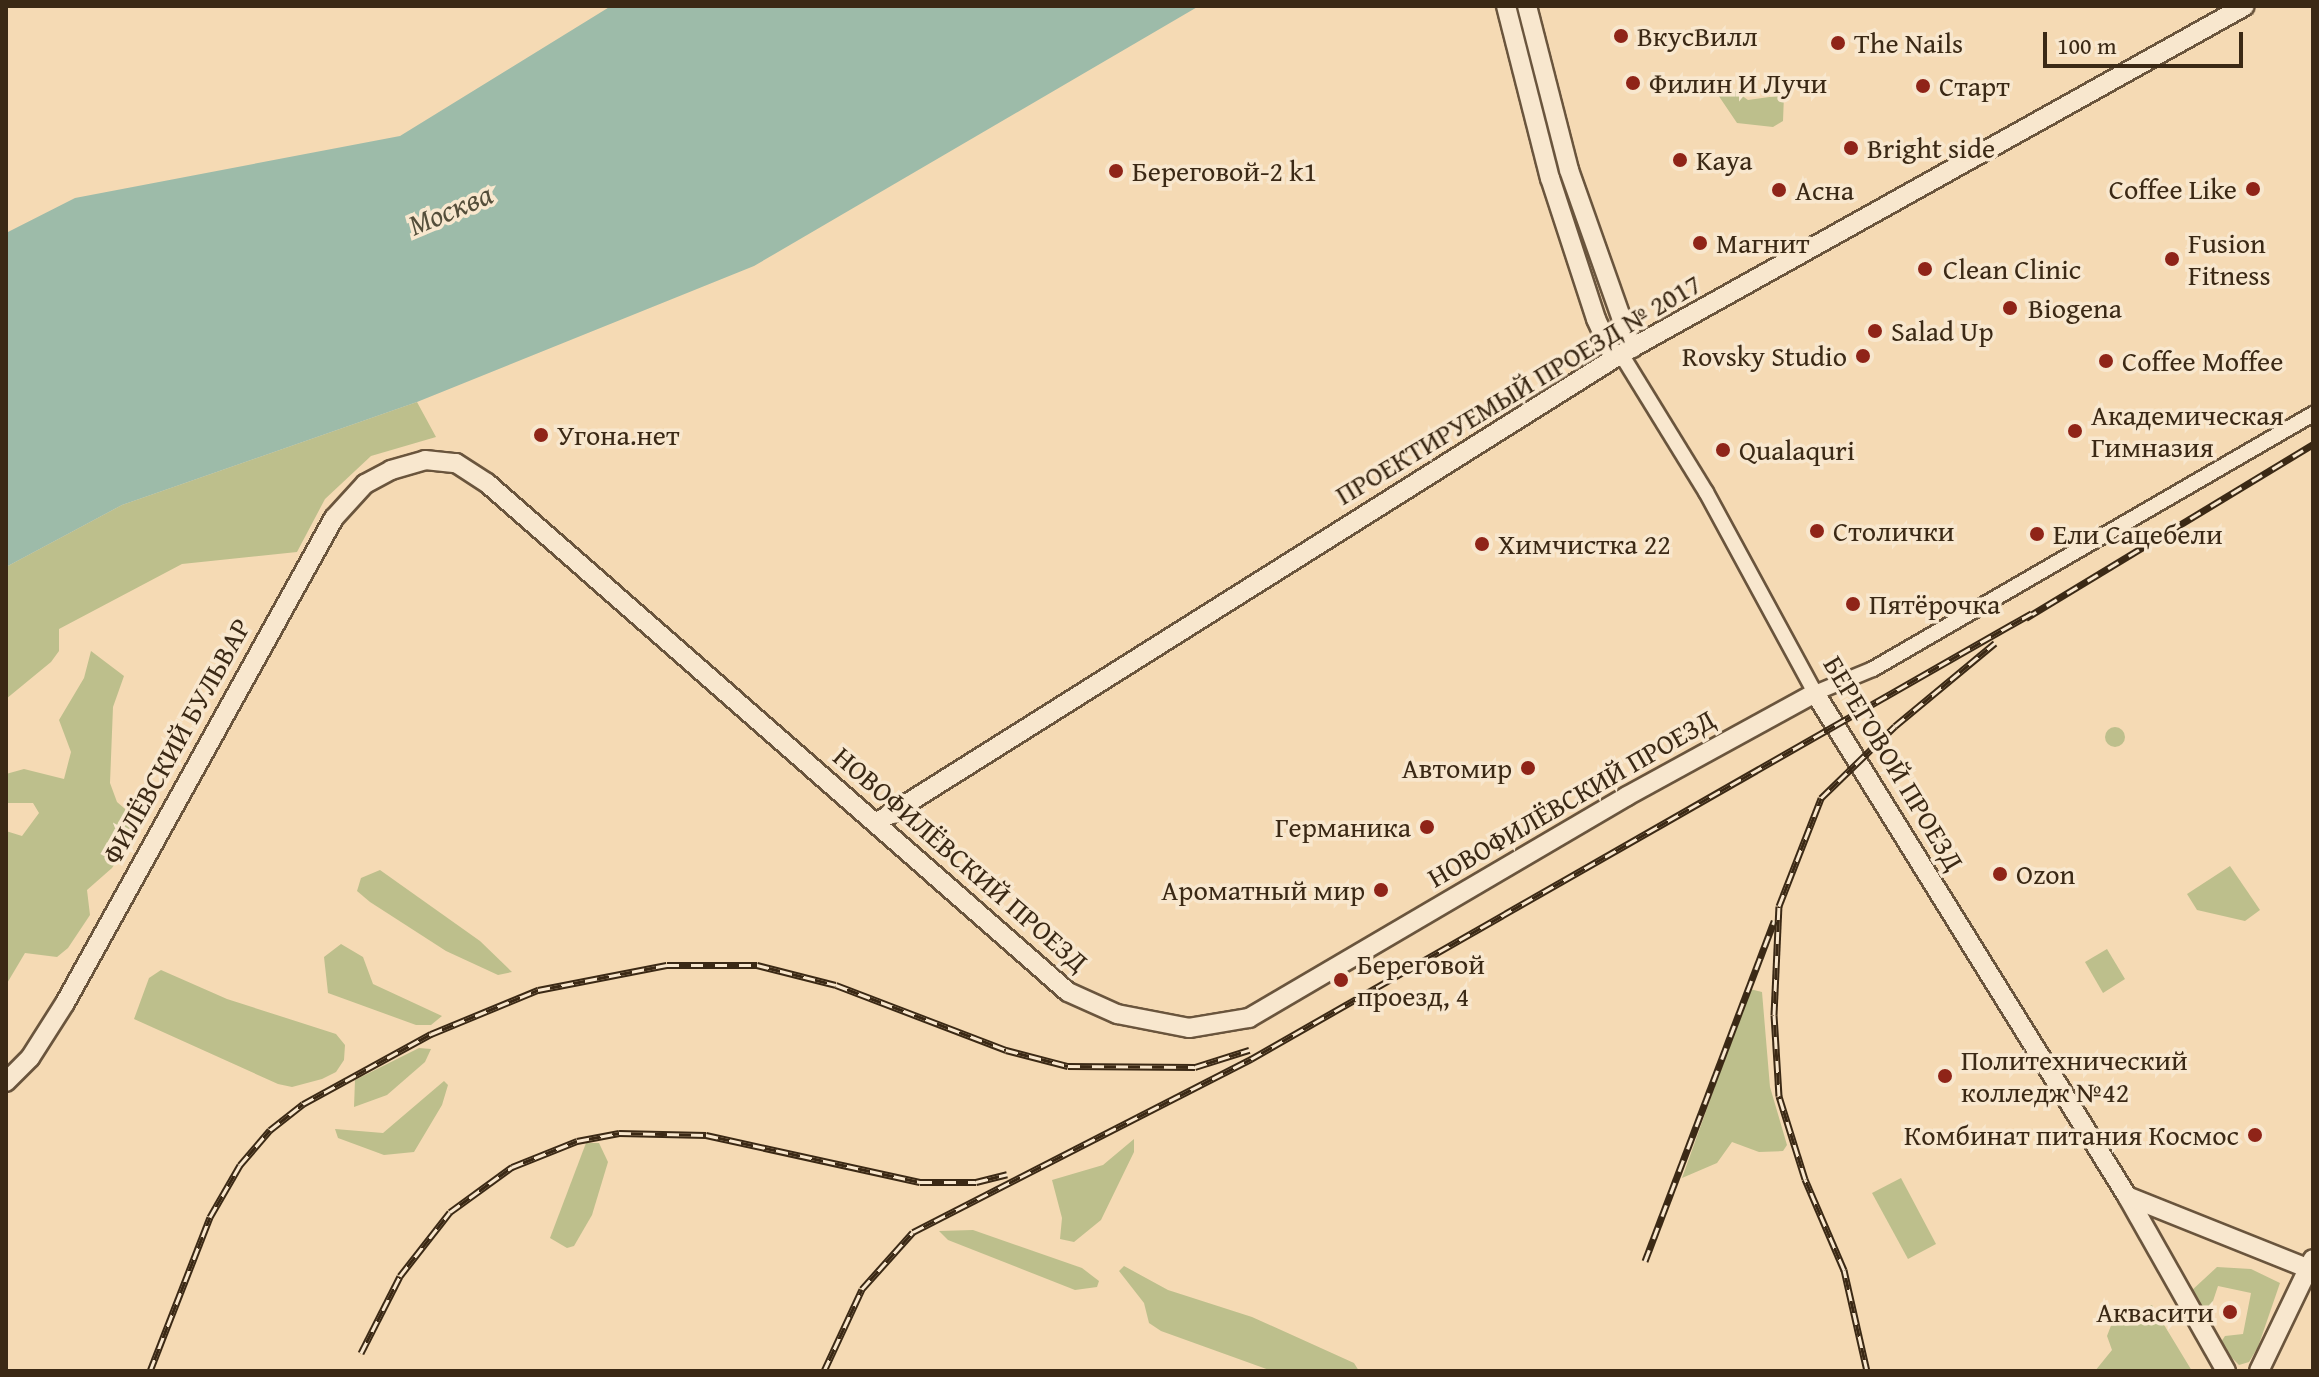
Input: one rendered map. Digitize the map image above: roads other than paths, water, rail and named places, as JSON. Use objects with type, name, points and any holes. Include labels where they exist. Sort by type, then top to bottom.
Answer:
[{"type":"street","points":[[1506,6],[1550,178],[1596,319],[1622,353]]},
{"type":"street","points":[[1527,6],[1569,170],[1622,353]]},
{"type":"street","name":"ПРОЕКТИРУЕМЫЙ ПРОЕЗД № 2017","points":[[876,823],[1622,353],[2245,6]]},
{"type":"street","name":"БЕРЕГОВОЙ ПРОЕЗД","points":[[1622,353],[1713,505],[1815,693],[2127,1196],[2226,1371]]},
{"type":"street","points":[[1815,693],[1873,669],[2313,414]]},
{"type":"street","name":"НОВОФИЛЁВСКИЙ ПРОЕЗД","points":[[425,460],[456,463],[487,483],[1068,992],[1117,1014],[1189,1028],[1249,1018],[1627,796],[1815,693]]},
{"type":"street","name":"ФИЛЁВСКИЙ БУЛЬВАР","points":[[6,1082],[30,1058],[65,1003],[334,518],[365,484],[425,460]]},
{"type":"street","points":[[2127,1196],[2310,1263],[2259,1371]]},
{"type":"water","name":"Москва","points":[[611,6],[1199,6],[754,266],[417,402],[122,505],[6,567],[6,233],[75,198],[400,136]]},
{"type":"railway","points":[[2026,618],[2313,444]]},
{"type":"railway","points":[[824,1371],[862,1289],[913,1232],[1251,1059],[2032,613]]},
{"type":"railway","points":[[1867,1371],[1844,1270],[1805,1179],[1779,1096],[1774,1015],[1779,906],[1821,798],[1895,726],[1995,643]]},
{"type":"railway","points":[[1645,1261],[1774,921]]},
{"type":"railway","points":[[150,1371],[210,1217],[240,1165],[270,1130],[303,1104],[431,1034],[538,990],[667,965],[757,965],[836,985],[1006,1050],[1068,1066],[1195,1067],[1249,1050]]},
{"type":"railway","points":[[361,1353],[400,1276],[450,1212],[512,1167],[577,1141],[619,1133],[706,1135],[920,1182],[976,1182],[1007,1174]]},
{"type":"place","name":"ВкусВилл","points":[[1621,36]]},
{"type":"place","name":"The Nails","points":[[1838,43]]},
{"type":"place","name":"Филин И Лучи","points":[[1633,83]]},
{"type":"place","name":"Старт","points":[[1923,86]]},
{"type":"place","name":"Bright side","points":[[1851,148]]},
{"type":"place","name":"Kaya","points":[[1680,160]]},
{"type":"place","name":"Береговой-2 k1","points":[[1116,171]]},
{"type":"place","name":"Coffee Like","points":[[2253,189]]},
{"type":"place","name":"Асна","points":[[1779,190]]},
{"type":"place","name":"Магнит","points":[[1700,243]]},
{"type":"place","name":"Fusion Fitness","points":[[2172,259]]},
{"type":"place","name":"Clean Clinic","points":[[1925,269]]},
{"type":"place","name":"Biogena","points":[[2010,308]]},
{"type":"place","name":"Salad Up","points":[[1875,331]]},
{"type":"place","name":"Rovsky Studio","points":[[1863,356]]},
{"type":"place","name":"Coffee Moffee","points":[[2106,361]]},
{"type":"place","name":"Академическая Гимназия","points":[[2075,431]]},
{"type":"place","name":"Угона.нет","points":[[541,435]]},
{"type":"place","name":"Qualaquri","points":[[1723,450]]},
{"type":"place","name":"Столички","points":[[1817,531]]},
{"type":"place","name":"Ели Сацебели","points":[[2037,534]]},
{"type":"place","name":"Химчистка 22","points":[[1482,544]]},
{"type":"place","name":"Пятёрочка","points":[[1853,604]]},
{"type":"place","name":"Автомир","points":[[1528,768]]},
{"type":"place","name":"Германика","points":[[1427,827]]},
{"type":"place","name":"Ozon","points":[[2000,874]]},
{"type":"place","name":"Ароматный мир","points":[[1381,890]]},
{"type":"place","name":"Береговой проезд, 4","points":[[1341,980]]},
{"type":"place","name":"Политехнический колледж №42","points":[[1945,1076]]},
{"type":"place","name":"Комбинат питания Космос","points":[[2255,1135]]},
{"type":"place","name":"Аквасити","points":[[2230,1312]]}]
